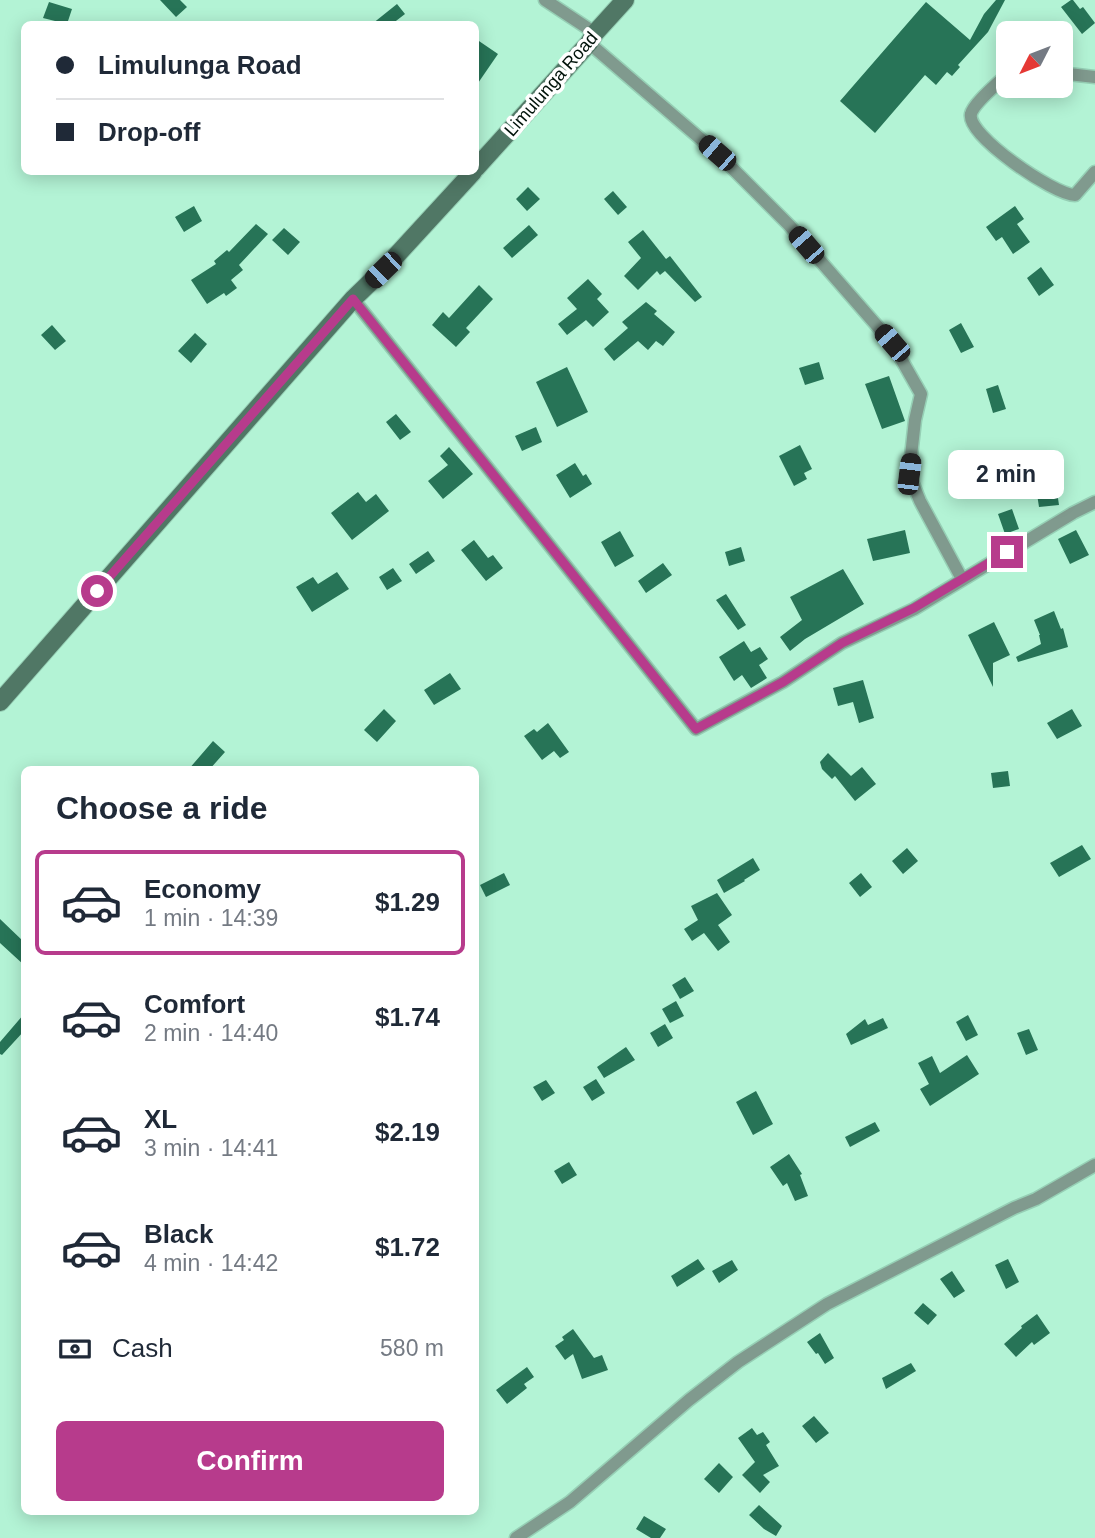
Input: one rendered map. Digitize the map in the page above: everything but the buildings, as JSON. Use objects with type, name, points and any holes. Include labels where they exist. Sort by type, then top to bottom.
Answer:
[{"type":"main road","name":"Limulunga Road","points":[[479,164],[625,0]]},
{"type":"main road","name":"Limulunga Road","points":[[0,702],[353,299],[469,175]]},
{"type":"street","points":[[545,0],[592,38],[717,153],[789,225],[892,343],[921,394],[909,474],[920,501],[962,579]]},
{"type":"street","points":[[1073,74],[1095,77]]},
{"type":"street","points":[[996,85],[971,114],[972,123],[979,133],[1012,162],[1062,192],[1075,195],[1095,173]]},
{"type":"street","points":[[353,299],[696,729],[783,682],[842,643],[914,608],[1095,502]]},
{"type":"street","points":[[516,1538],[570,1502],[689,1400],[738,1362],[827,1304],[1036,1199],[1095,1165]]},
{"type":"route","points":[[97,591],[353,299],[696,729],[783,682],[842,643],[914,608],[1007,552]]}]
